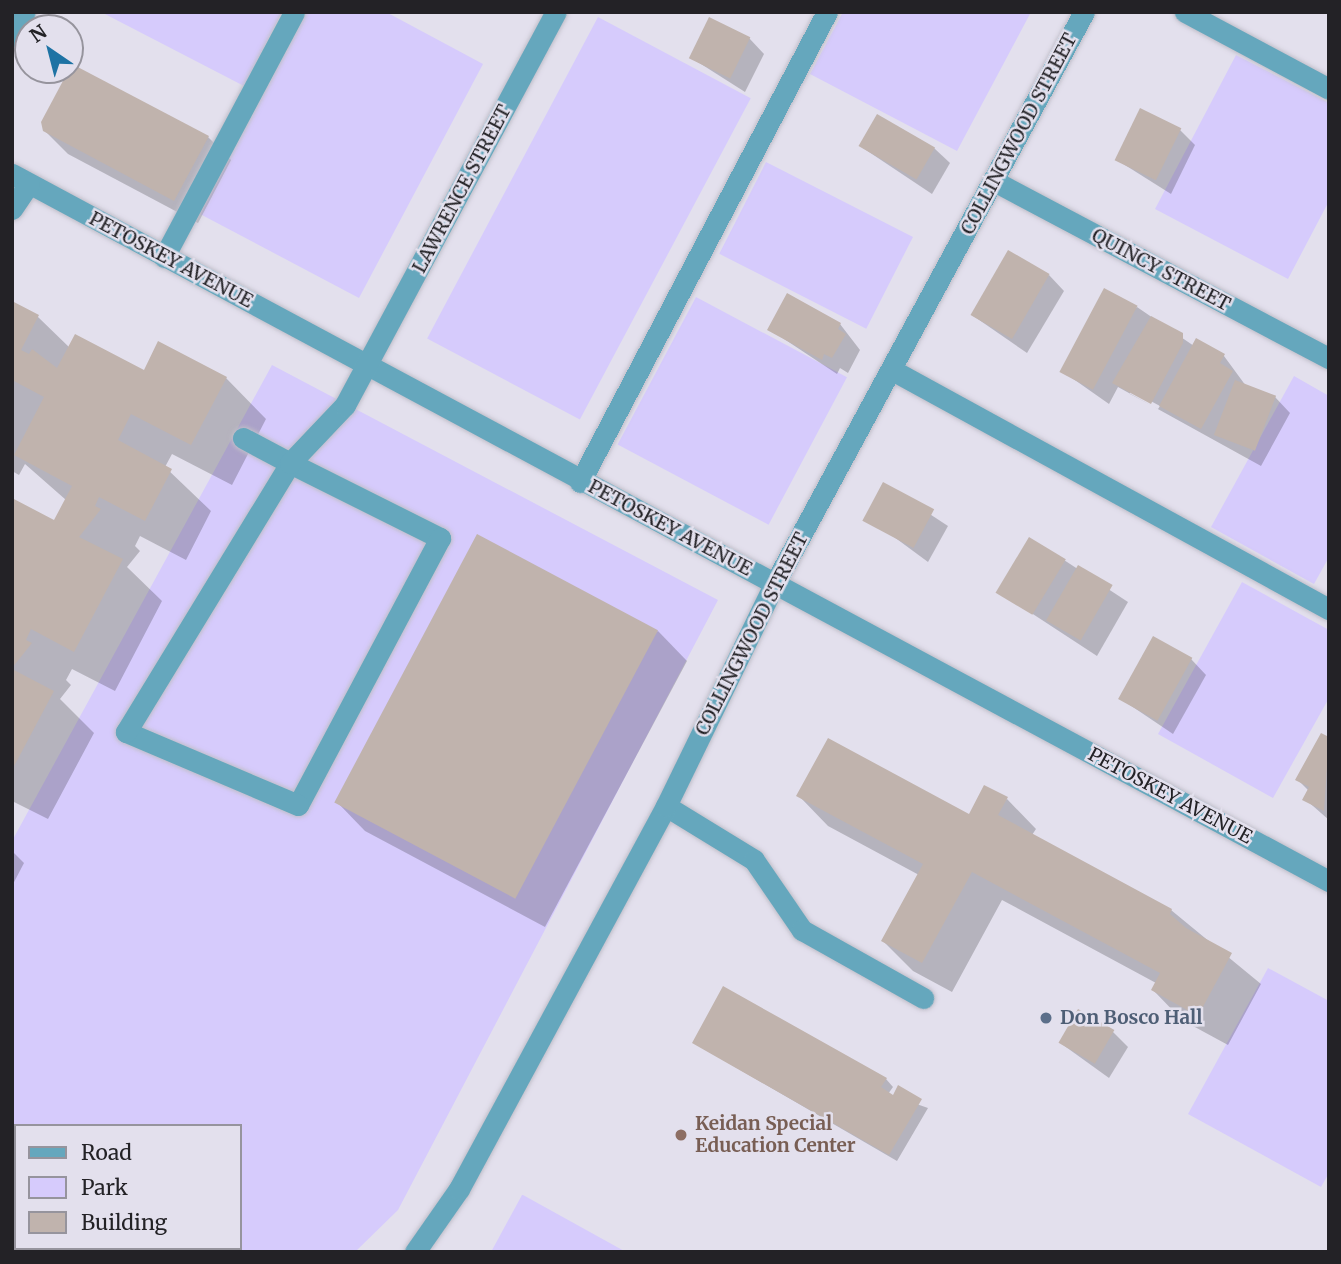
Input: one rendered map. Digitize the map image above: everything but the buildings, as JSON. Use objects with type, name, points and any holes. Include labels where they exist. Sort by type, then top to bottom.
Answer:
[{"type":"street","points":[[12,36],[25,12]]},
{"type":"street","points":[[164,257],[294,12]]},
{"type":"street","name":"LAWRENCE STREET","points":[[290,463],[440,538],[298,805],[126,732],[290,463],[345,405],[556,12]]},
{"type":"street","points":[[580,482],[827,12]]},
{"type":"street","name":"COLLINGWOOD STREET","points":[[415,1252],[458,1189],[666,806],[775,583],[894,371],[1084,12]]},
{"type":"street","points":[[1185,12],[1329,89]]},
{"type":"street","points":[[12,209],[21,179]]},
{"type":"street","name":"PETOSKEY AVENUE","points":[[21,179],[580,482],[775,583],[1329,881]]},
{"type":"street","name":"QUINCY STREET","points":[[994,181],[1329,358]]},
{"type":"street","points":[[894,371],[1329,608]]},
{"type":"street","points":[[243,438],[290,463]]},
{"type":"street","points":[[666,806],[754,860],[802,930],[923,998]]},
{"type":"green space","points":[[101,12],[282,12],[244,86]]},
{"type":"green space","points":[[307,12],[386,12],[483,64],[359,298],[200,214]]},
{"type":"green space","points":[[843,12],[1031,12],[957,151],[810,74]]},
{"type":"green space","points":[[598,17],[751,98],[580,420],[427,338]]},
{"type":"green space","points":[[1236,55],[1329,103],[1329,201],[1288,279],[1155,209]]},
{"type":"green space","points":[[766,162],[913,237],[866,329],[719,254]]},
{"type":"green space","points":[[696,297],[847,377],[769,525],[618,444]]},
{"type":"green space","points":[[272,365],[718,600],[398,1210],[355,1252],[12,1252],[12,841]]},
{"type":"green space","points":[[1294,376],[1329,396],[1329,557],[1314,584],[1211,527]]},
{"type":"green space","points":[[1242,582],[1329,630],[1329,698],[1273,798],[1158,734]]},
{"type":"green space","points":[[1268,968],[1329,1001],[1329,1173],[1321,1187],[1188,1114]]},
{"type":"green space","points":[[523,1195],[626,1252],[491,1252]]},
{"type":"place","name":"Don Bosco Hall","points":[[1046,1018]]},
{"type":"place","name":"Keidan Special Education Center","points":[[681,1135]]}]
